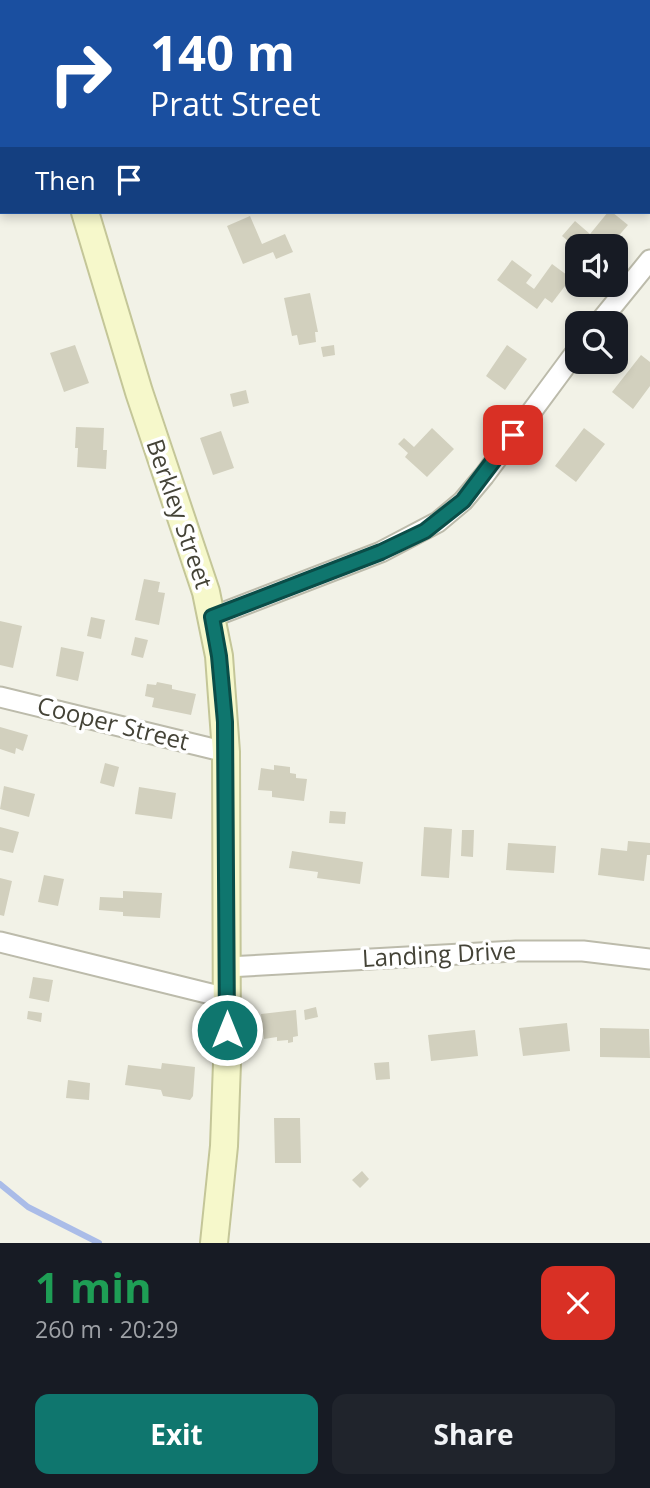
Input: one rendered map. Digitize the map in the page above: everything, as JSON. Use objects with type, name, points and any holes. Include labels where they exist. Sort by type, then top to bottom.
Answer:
[{"type":"main road","name":"Berkley Street","points":[[86,214],[128,359],[189,537],[212,617],[221,674],[226,752],[227,998],[225,1133],[214,1243]]},
{"type":"street","points":[[608,311],[650,260]]},
{"type":"street","points":[[212,617],[381,552],[438,522],[463,501],[484,476],[565,367]]},
{"type":"street","name":"Cooper Street","points":[[0,697],[226,752]]},
{"type":"street","points":[[0,942],[227,998]]},
{"type":"street","name":"Landing Drive","points":[[227,967],[516,951],[583,951],[650,958]]},
{"type":"building","points":[[606,214],[614,214],[628,225],[620,234],[590,234]]},
{"type":"building","points":[[250,216],[262,244],[285,234],[293,252],[276,259],[273,252],[243,264],[227,226]]},
{"type":"building","points":[[575,221],[590,234],[565,234],[565,238],[562,236]]},
{"type":"building","points":[[512,260],[532,275],[526,283],[534,289],[552,264],[565,274],[565,286],[552,303],[545,298],[537,309],[497,280]]},
{"type":"building","points":[[310,293],[318,332],[315,332],[316,342],[299,345],[297,335],[292,336],[284,298]]},
{"type":"building","points":[[75,345],[89,383],[64,392],[50,353]]},
{"type":"building","points":[[334,345],[335,355],[323,357],[321,347]]},
{"type":"building","points":[[507,345],[527,359],[505,390],[486,376]]},
{"type":"building","points":[[641,355],[650,362],[650,386],[633,409],[612,392]]},
{"type":"building","points":[[246,390],[249,403],[233,407],[230,394]]},
{"type":"building","points":[[76,427],[104,428],[106,469],[77,467]]},
{"type":"building","points":[[432,428],[454,449],[427,477],[405,457],[408,453],[398,444],[404,438],[414,447]]},
{"type":"building","points":[[584,428],[605,444],[576,482],[555,466]]},
{"type":"building","points":[[221,431],[234,468],[213,475],[200,438]]},
{"type":"building","points":[[144,579],[160,582],[158,592],[165,593],[159,625],[135,620]]},
{"type":"building","points":[[91,617],[105,620],[101,639],[87,636]]},
{"type":"building","points":[[0,621],[22,626],[13,668],[0,665]]},
{"type":"building","points":[[135,637],[148,640],[143,658],[131,655]]},
{"type":"building","points":[[61,647],[84,652],[78,681],[56,676]]},
{"type":"building","points":[[157,682],[172,685],[172,689],[196,694],[191,715],[152,707],[154,698],[145,696],[147,684],[156,685]]},
{"type":"building","points":[[0,727],[28,735],[23,751],[16,748],[15,754],[0,749]]},
{"type":"building","points":[[105,763],[119,767],[114,787],[100,783]]},
{"type":"building","points":[[274,765],[290,767],[290,773],[296,774],[296,778],[307,779],[304,801],[272,797],[272,791],[258,790],[261,768],[274,770]]},
{"type":"building","points":[[4,786],[35,794],[29,817],[0,809]]},
{"type":"building","points":[[139,787],[176,793],[172,819],[135,814]]},
{"type":"building","points":[[330,811],[346,812],[345,824],[329,823]]},
{"type":"building","points":[[0,827],[19,832],[13,853],[0,850]]},
{"type":"building","points":[[424,827],[452,829],[449,878],[421,876]]},
{"type":"building","points":[[462,830],[474,830],[473,857],[461,856]]},
{"type":"building","points":[[628,841],[650,843],[644,881],[598,875],[601,848],[627,851]]},
{"type":"building","points":[[508,843],[556,846],[554,873],[506,870]]},
{"type":"building","points":[[292,851],[363,862],[360,884],[317,878],[318,872],[289,868]]},
{"type":"building","points":[[44,875],[64,879],[58,906],[38,902]]},
{"type":"building","points":[[0,878],[12,881],[4,916],[0,915]]},
{"type":"building","points":[[123,891],[162,893],[160,918],[123,916],[123,912],[99,910],[100,897],[123,898]]},
{"type":"building","points":[[33,977],[53,980],[49,1002],[29,998]]},
{"type":"building","points":[[316,1007],[318,1017],[305,1020],[304,1010]]},
{"type":"building","points":[[296,1010],[298,1036],[293,1037],[293,1042],[277,1041],[277,1037],[264,1039],[261,1014]]},
{"type":"building","points":[[28,1011],[42,1013],[41,1022],[27,1019]]},
{"type":"building","points":[[567,1023],[570,1051],[523,1056],[519,1028]]},
{"type":"building","points":[[600,1028],[649,1029],[650,1058],[600,1057]]},
{"type":"building","points":[[475,1030],[478,1056],[431,1061],[428,1035]]},
{"type":"building","points":[[389,1062],[390,1079],[376,1080],[374,1063]]},
{"type":"building","points":[[162,1063],[195,1067],[193,1096],[190,1100],[163,1096],[161,1090],[125,1085],[128,1065],[161,1069]]},
{"type":"building","points":[[68,1080],[90,1083],[89,1100],[66,1098]]},
{"type":"building","points":[[274,1118],[300,1118],[301,1163],[275,1163]]},
{"type":"building","points":[[362,1171],[369,1179],[360,1188],[352,1180]]},
{"type":"waterway","points":[[0,1184],[28,1207],[99,1243]]},
{"type":"route","points":[[227,1030],[225,722],[219,656],[212,617],[381,552],[425,531],[463,501],[513,435]]}]
